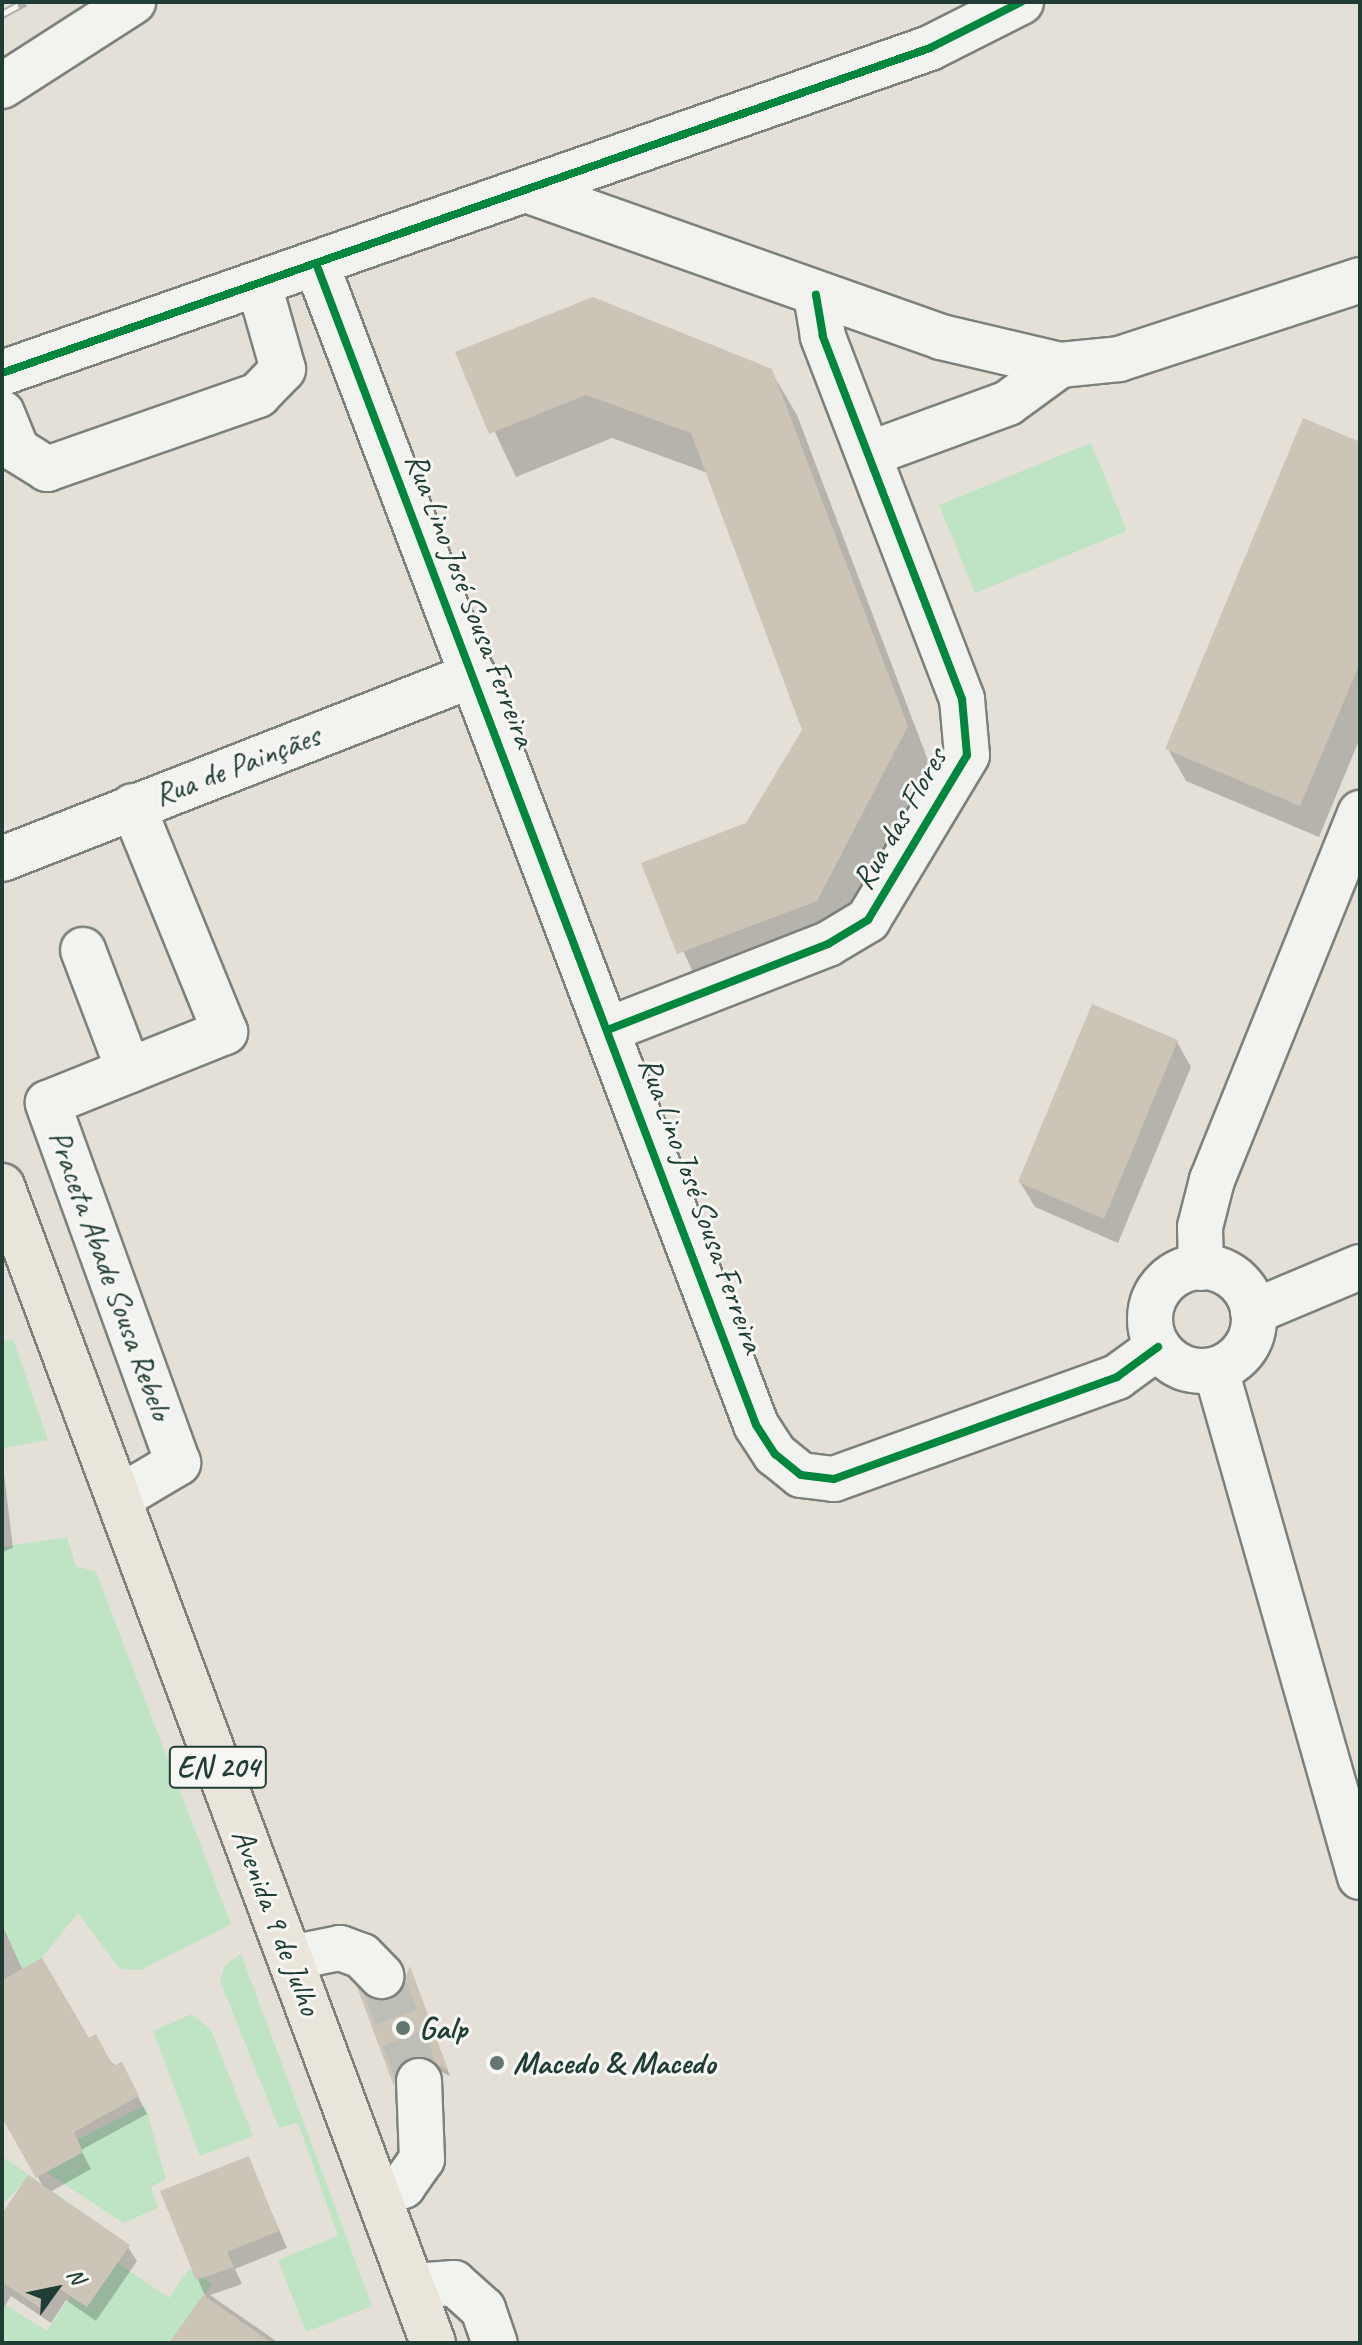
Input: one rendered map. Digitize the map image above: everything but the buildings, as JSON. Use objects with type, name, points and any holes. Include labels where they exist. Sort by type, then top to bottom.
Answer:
[{"type":"main road","name":"Avenida 9 de Julho","points":[[2,1186],[433,2343]]},
{"type":"street","points":[[2,86],[133,2]]},
{"type":"street","points":[[2,373],[532,192],[930,48],[1021,2]]},
{"type":"street","points":[[532,192],[941,337],[1060,365],[1119,359],[1360,280]]},
{"type":"street","name":"Rua Lino José Sousa Ferreira","points":[[317,266],[610,1029],[756,1425],[801,1475],[834,1479],[1117,1377],[1158,1347]]},
{"type":"street","points":[[2,413],[17,450],[47,469],[258,395],[283,369],[259,285]]},
{"type":"street","name":"Rua das Flores","points":[[610,1029],[828,944],[868,920],[958,779],[969,727],[962,699],[823,336],[816,295]]},
{"type":"street","points":[[869,454],[1008,403],[1060,365]]},
{"type":"street","name":"Rua de Painçães","points":[[2,859],[473,675]]},
{"type":"street","name":"Praceta Abade Sousa Rebelo","points":[[119,1498],[178,1463],[48,1103],[225,1032],[133,806]]},
{"type":"street","points":[[1201,1268],[1200,1227],[1212,1180],[1360,813]]},
{"type":"street","points":[[83,950],[129,1071]]},
{"type":"street","points":[[1253,1312],[1360,1267]]},
{"type":"street","points":[[1201,1268],[1241,1285],[1253,1312],[1249,1341],[1216,1370],[1183,1368],[1158,1347],[1150,1317],[1157,1295],[1172,1277],[1201,1268]]},
{"type":"street","points":[[1216,1370],[1360,1877]]},
{"type":"street","points":[[290,1958],[340,1948],[362,1956],[381,1976]]},
{"type":"street","points":[[378,2195],[403,2186],[422,2159],[419,2081]]},
{"type":"street","points":[[412,2286],[454,2283],[483,2309],[495,2343]]},
{"type":"green space","points":[[1091,443],[1127,531],[975,593],[939,505]]},
{"type":"green space","points":[[13,1339],[48,1440],[2,1448],[2,1342]]},
{"type":"green space","points":[[67,1537],[76,1566],[96,1572],[231,1924],[141,1970],[120,1969],[78,1913],[42,1958],[22,1969],[2,1922],[2,1547]]},
{"type":"green space","points":[[241,1954],[372,2306],[306,2332],[278,2260],[338,2236],[298,2123],[279,2128],[220,1981],[225,1965]]},
{"type":"green space","points":[[192,2014],[211,2030],[253,2136],[200,2156],[153,2031]]},
{"type":"green space","points":[[145,2105],[166,2179],[151,2187],[158,2208],[123,2223],[46,2172],[83,2152],[77,2140]]},
{"type":"green space","points":[[2,2156],[97,2222],[85,2240],[169,2298],[189,2269],[212,2284],[169,2343],[2,2343],[2,2303],[47,2331],[70,2296],[87,2307],[99,2290],[66,2267],[23,2184],[2,2204]]},
{"type":"tunnel","points":[[381,1976],[419,2081]]},
{"type":"railway","points":[[2,14],[25,2]]},
{"type":"cycle path","points":[[2,373],[930,48],[1021,2]]},
{"type":"cycle path","points":[[317,266],[756,1425],[775,1454],[801,1475],[834,1479],[1117,1377],[1158,1347]]},
{"type":"cycle path","points":[[610,1029],[828,944],[868,920],[967,755],[962,699],[823,336],[816,295]]},
{"type":"place","name":"Galp","points":[[403,2028]]},
{"type":"place","name":"Macedo & Macedo","points":[[497,2063]]}]
